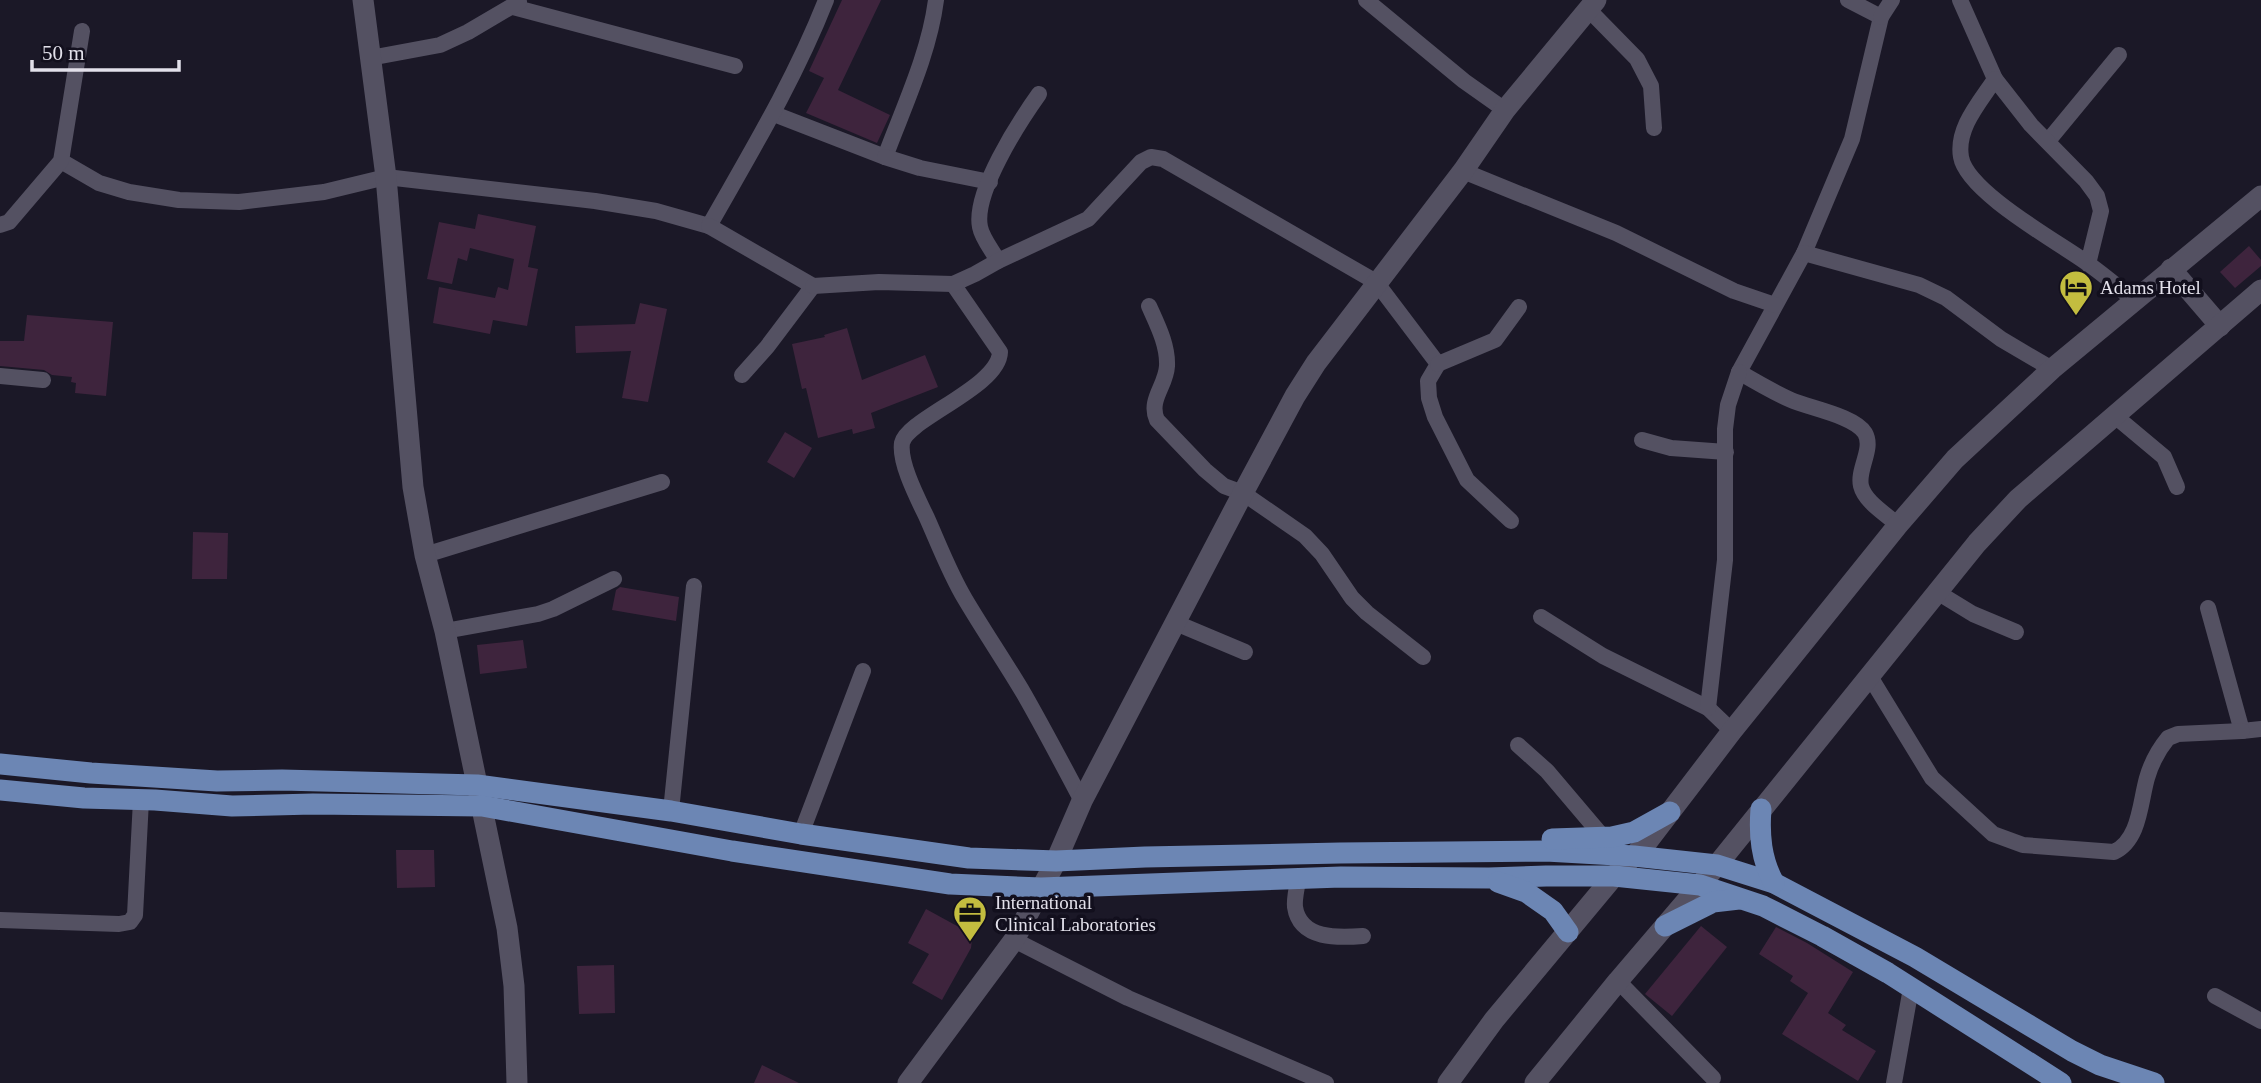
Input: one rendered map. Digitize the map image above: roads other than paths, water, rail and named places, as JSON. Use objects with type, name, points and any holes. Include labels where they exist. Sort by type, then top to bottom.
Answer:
[{"type":"main road","points":[[0,764],[217,781],[477,785],[671,811],[801,834],[969,858],[1056,861],[1172,856],[1546,851],[1634,856],[1717,865],[1774,883],[1915,957],[2072,1051],[2100,1065],[2154,1083]]},
{"type":"main road","points":[[0,790],[84,798],[232,806],[482,806],[810,864],[950,884],[1041,888],[1341,877],[1614,876],[1700,885],[1744,898],[1822,936],[1911,988],[2061,1083]]},
{"type":"main road","points":[[1761,809],[1760,836],[1763,855],[1774,883]]},
{"type":"main road","points":[[1489,851],[1523,840],[1603,837],[1634,832],[1670,812]]},
{"type":"main road","points":[[1489,878],[1526,892],[1553,911],[1568,932]]},
{"type":"main road","points":[[1665,926],[1713,902],[1744,898]]},
{"type":"street","points":[[363,0],[386,177],[413,487],[425,555],[445,631],[507,928],[514,986],[517,1083]]},
{"type":"street","points":[[709,226],[774,114],[811,38],[826,0]]},
{"type":"street","points":[[884,157],[918,71],[934,18],[936,0]]},
{"type":"street","points":[[1366,0],[1464,81],[1505,110]]},
{"type":"street","points":[[1848,0],[1881,17]]},
{"type":"street","points":[[1708,708],[1725,560],[1725,429],[1728,405],[1739,372],[1804,253],[1852,139],[1881,17],[1892,0]]},
{"type":"street","points":[[1960,0],[1995,79],[2031,125],[2097,196],[2101,211],[2088,264]]},
{"type":"street","points":[[370,58],[440,46],[517,3],[734,66]]},
{"type":"street","points":[[908,1083],[1014,940],[1056,861],[1082,801],[1295,396],[1316,363],[1463,171],[1505,110],[1593,5],[1637,59],[1651,86],[1654,128]]},
{"type":"street","points":[[0,225],[9,222],[61,161],[82,31]]},
{"type":"street","points":[[2048,141],[2119,55]]},
{"type":"street","points":[[1995,79],[1965,125],[1961,158],[1969,173],[2001,206],[2088,264],[2134,300]]},
{"type":"street","points":[[998,261],[980,229],[982,198],[1015,129],[1039,94]]},
{"type":"street","points":[[774,114],[884,157],[920,168],[990,182]]},
{"type":"street","points":[[61,161],[99,183],[129,192],[179,200],[239,202],[324,192],[386,177],[595,201],[656,211],[709,226],[813,286],[879,282],[953,284],[1088,219],[1141,162],[1151,157],[1163,159],[1376,282],[1438,364]]},
{"type":"street","points":[[1463,171],[1616,233],[1734,291],[1775,304]]},
{"type":"street","points":[[1448,1083],[1494,1020],[1614,876],[1634,856],[1898,525],[1955,459],[2052,369],[2261,196]]},
{"type":"street","points":[[1804,253],[1928,289],[1946,298],[2001,339],[2052,369]]},
{"type":"street","points":[[2171,269],[2220,326]]},
{"type":"street","points":[[953,284],[1000,352],[1000,360],[996,367],[959,398],[910,430],[902,440],[902,454],[914,491],[964,597],[1024,694],[1082,801]]},
{"type":"street","points":[[742,375],[813,286]]},
{"type":"street","points":[[1535,1083],[1717,865],[1937,592],[2018,499],[2261,290]]},
{"type":"street","points":[[1149,306],[1162,337],[1168,363],[1166,376],[1154,401],[1153,411],[1157,420],[1224,486],[1242,493],[1305,537],[1322,554],[1352,598],[1423,657]]},
{"type":"street","points":[[1511,521],[1467,480],[1436,416],[1429,398],[1428,381],[1438,364],[1495,340],[1519,307]]},
{"type":"street","points":[[1739,372],[1791,400],[1860,427],[1867,435],[1861,485],[1868,499],[1898,525]]},
{"type":"street","points":[[0,376],[43,380]]},
{"type":"street","points":[[2115,416],[2164,457],[2178,487]]},
{"type":"street","points":[[1642,440],[1671,448],[1726,452]]},
{"type":"street","points":[[425,555],[662,482]]},
{"type":"street","points":[[445,631],[538,614],[614,579]]},
{"type":"street","points":[[671,811],[694,586]]},
{"type":"street","points":[[1937,592],[1973,614],[2016,632]]},
{"type":"street","points":[[2208,608],[2242,731]]},
{"type":"street","points":[[1541,617],[1603,656],[1708,708],[1732,731]]},
{"type":"street","points":[[1176,623],[1245,652]]},
{"type":"street","points":[[801,834],[863,671]]},
{"type":"street","points":[[1870,675],[1932,778],[1993,834],[2023,845],[2114,852],[2123,848],[2133,834],[2148,775],[2168,738],[2178,734],[2261,729]]},
{"type":"street","points":[[1518,746],[1547,771],[1603,837]]},
{"type":"street","points":[[0,920],[119,925],[130,922],[135,915],[141,800]]},
{"type":"street","points":[[1298,880],[1295,907],[1299,919],[1310,930],[1323,936],[1363,936]]},
{"type":"street","points":[[1014,940],[1128,998],[1326,1083]]},
{"type":"street","points":[[1618,981],[1713,1078]]},
{"type":"street","points":[[1894,1083],[1911,988]]},
{"type":"street","points":[[2215,996],[2261,1020]]},
{"type":"place","name":"Adams Hotel","points":[[2076,317]]},
{"type":"place","name":"International Clinical Laboratories","points":[[970,943]]}]
